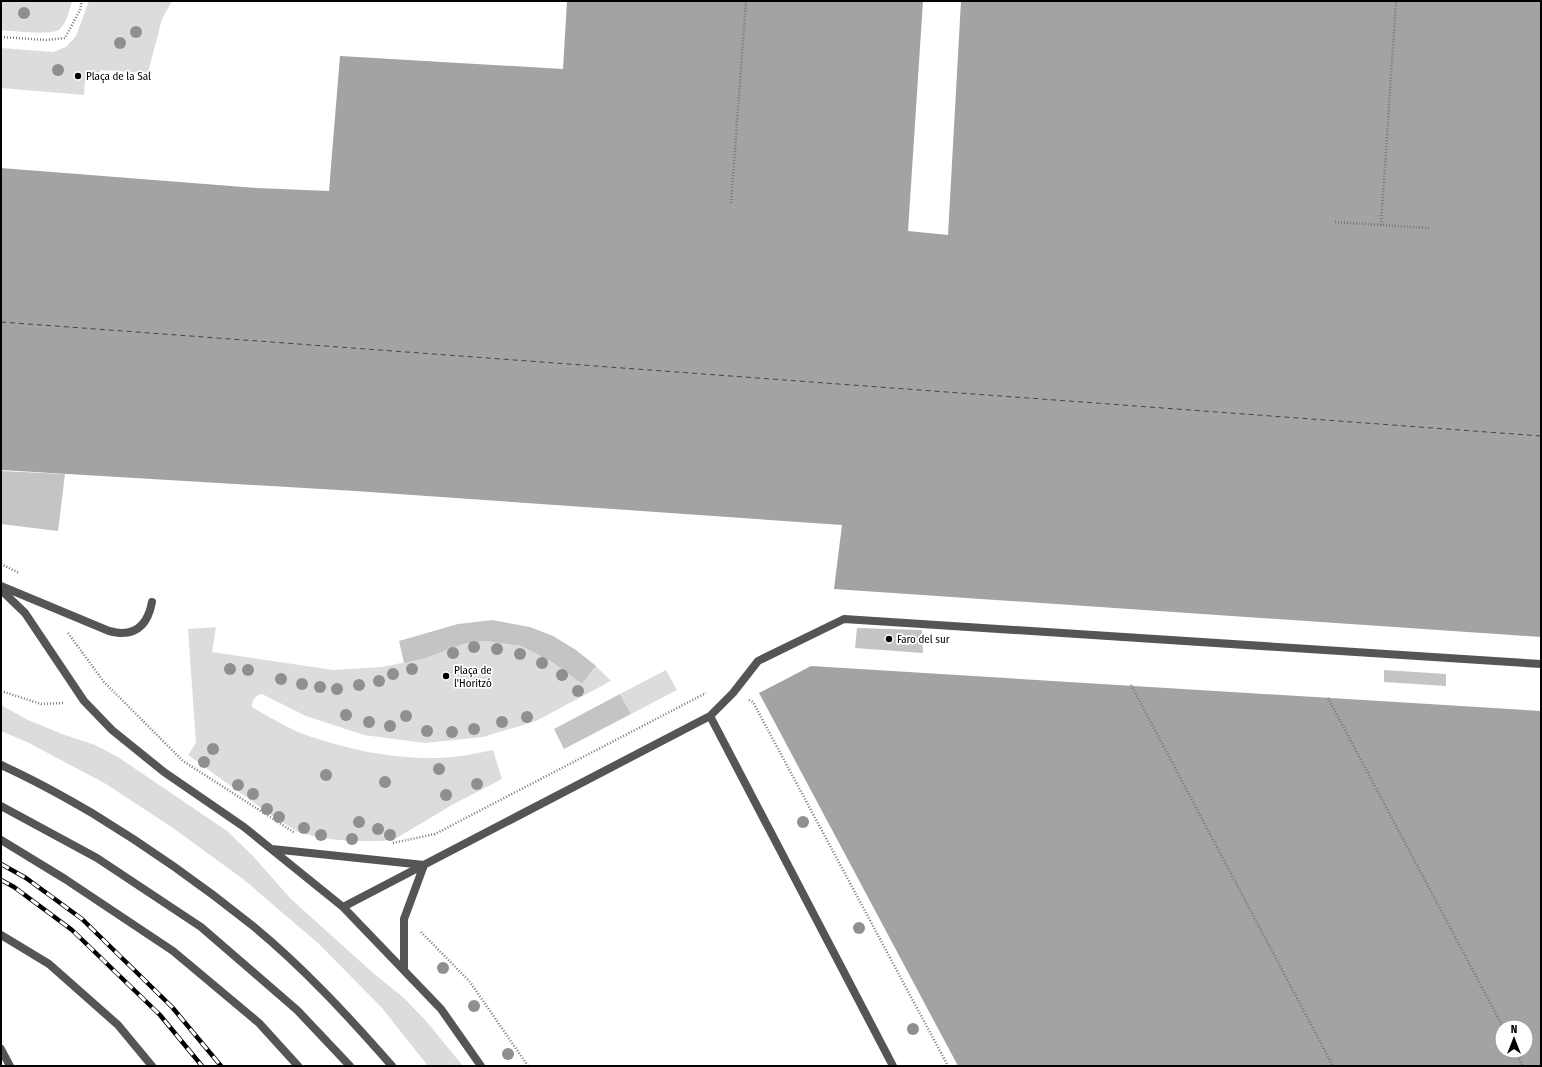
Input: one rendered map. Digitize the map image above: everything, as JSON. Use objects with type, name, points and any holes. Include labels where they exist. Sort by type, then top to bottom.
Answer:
[{"type":"street","points":[[1,586],[109,631],[122,633],[136,629],[146,621],[152,602]]},
{"type":"street","points":[[1,590],[25,613],[84,701],[112,730],[164,772],[244,827],[343,907],[441,1009],[481,1066]]},
{"type":"street","points":[[343,907],[710,716],[733,693],[758,661],[844,618],[1541,664]]},
{"type":"street","points":[[710,716],[893,1066]]},
{"type":"street","points":[[1,765],[65,797],[116,828],[156,854],[248,922],[298,967],[334,1003],[392,1066]]},
{"type":"street","points":[[1,806],[97,858],[201,927],[297,1010],[350,1066]]},
{"type":"street","points":[[1,840],[65,879],[174,951],[259,1023],[298,1066]]},
{"type":"street","points":[[272,849],[424,865]]},
{"type":"street","points":[[404,970],[404,919],[424,865]]},
{"type":"street","points":[[1,935],[49,964],[118,1025],[152,1066]]},
{"type":"street","points":[[1,1049],[10,1066]]},
{"type":"path","points":[[1,37],[46,40],[65,38],[80,10],[82,1]]},
{"type":"path","points":[[731,203],[746,1]]},
{"type":"path","points":[[1381,225],[1396,1]]},
{"type":"path","points":[[1335,222],[1429,228]]},
{"type":"path","points":[[1131,685],[1333,1066]]},
{"type":"path","points":[[1,691],[41,704],[84,701]]},
{"type":"path","points":[[386,844],[435,834],[711,691]]},
{"type":"path","points":[[1328,698],[1499,1019]]},
{"type":"path","points":[[753,702],[948,1066]]},
{"type":"shaded area","points":[[1,1],[72,1],[66,20],[60,29],[41,33],[1,30]]},
{"type":"shaded area","points":[[89,1],[172,1],[162,19],[148,73],[100,70],[99,80],[85,81],[84,95],[1,88],[1,48],[53,52],[66,47],[76,36]]},
{"type":"shaded area","points":[[567,1],[923,1],[908,231],[948,235],[961,1],[1541,1],[1541,637],[834,589],[842,525],[355,491],[1,470],[1,168],[257,188],[329,191],[340,56],[563,69]]},
{"type":"shaded area","points":[[216,627],[212,652],[333,670],[382,667],[426,658],[463,644],[485,641],[521,646],[552,662],[582,684],[596,666],[611,681],[536,721],[483,737],[425,743],[364,735],[306,716],[262,694],[257,696],[253,700],[252,707],[292,729],[306,735],[355,749],[388,755],[422,758],[452,757],[493,750],[502,779],[452,805],[395,839],[381,841],[350,841],[320,838],[298,832],[271,815],[188,755],[196,743],[188,629]]},
{"type":"shaded area","points":[[811,666],[1541,711],[1541,1066],[958,1066],[759,693]]},
{"type":"shaded area","points":[[666,670],[677,690],[631,714],[620,694]]},
{"type":"shaded area","points":[[1,705],[28,720],[62,734],[95,745],[118,757],[227,831],[252,855],[291,899],[372,972],[404,998],[426,1021],[463,1066],[428,1066],[382,1008],[319,944],[243,879],[173,828],[106,784],[29,743],[1,731]]},
{"type":"building","points":[[1,471],[65,474],[58,531],[1,524]]},
{"type":"building","points":[[492,620],[530,627],[553,636],[576,650],[596,666],[582,684],[552,662],[521,646],[485,641],[463,644],[426,658],[404,663],[399,641],[458,624]]},
{"type":"building","name":"Faro del sur","points":[[857,628],[922,630],[923,653],[855,648]]},
{"type":"building","points":[[1384,670],[1446,674],[1446,686],[1384,682]]},
{"type":"building","points":[[620,694],[631,714],[564,749],[554,729]]},
{"type":"ferry route","points":[[1,322],[1541,436]]},
{"type":"railway","points":[[1,864],[26,878],[82,919],[172,1007],[221,1066]]},
{"type":"railway","points":[[1,880],[14,887],[72,930],[160,1015],[202,1066]]},
{"type":"place","name":"Plaça de la Sal","points":[[78,76]]},
{"type":"place","name":"Faro del sur","points":[[889,639]]},
{"type":"place","name":"Plaça de l'Horitzó","points":[[446,676]]}]
